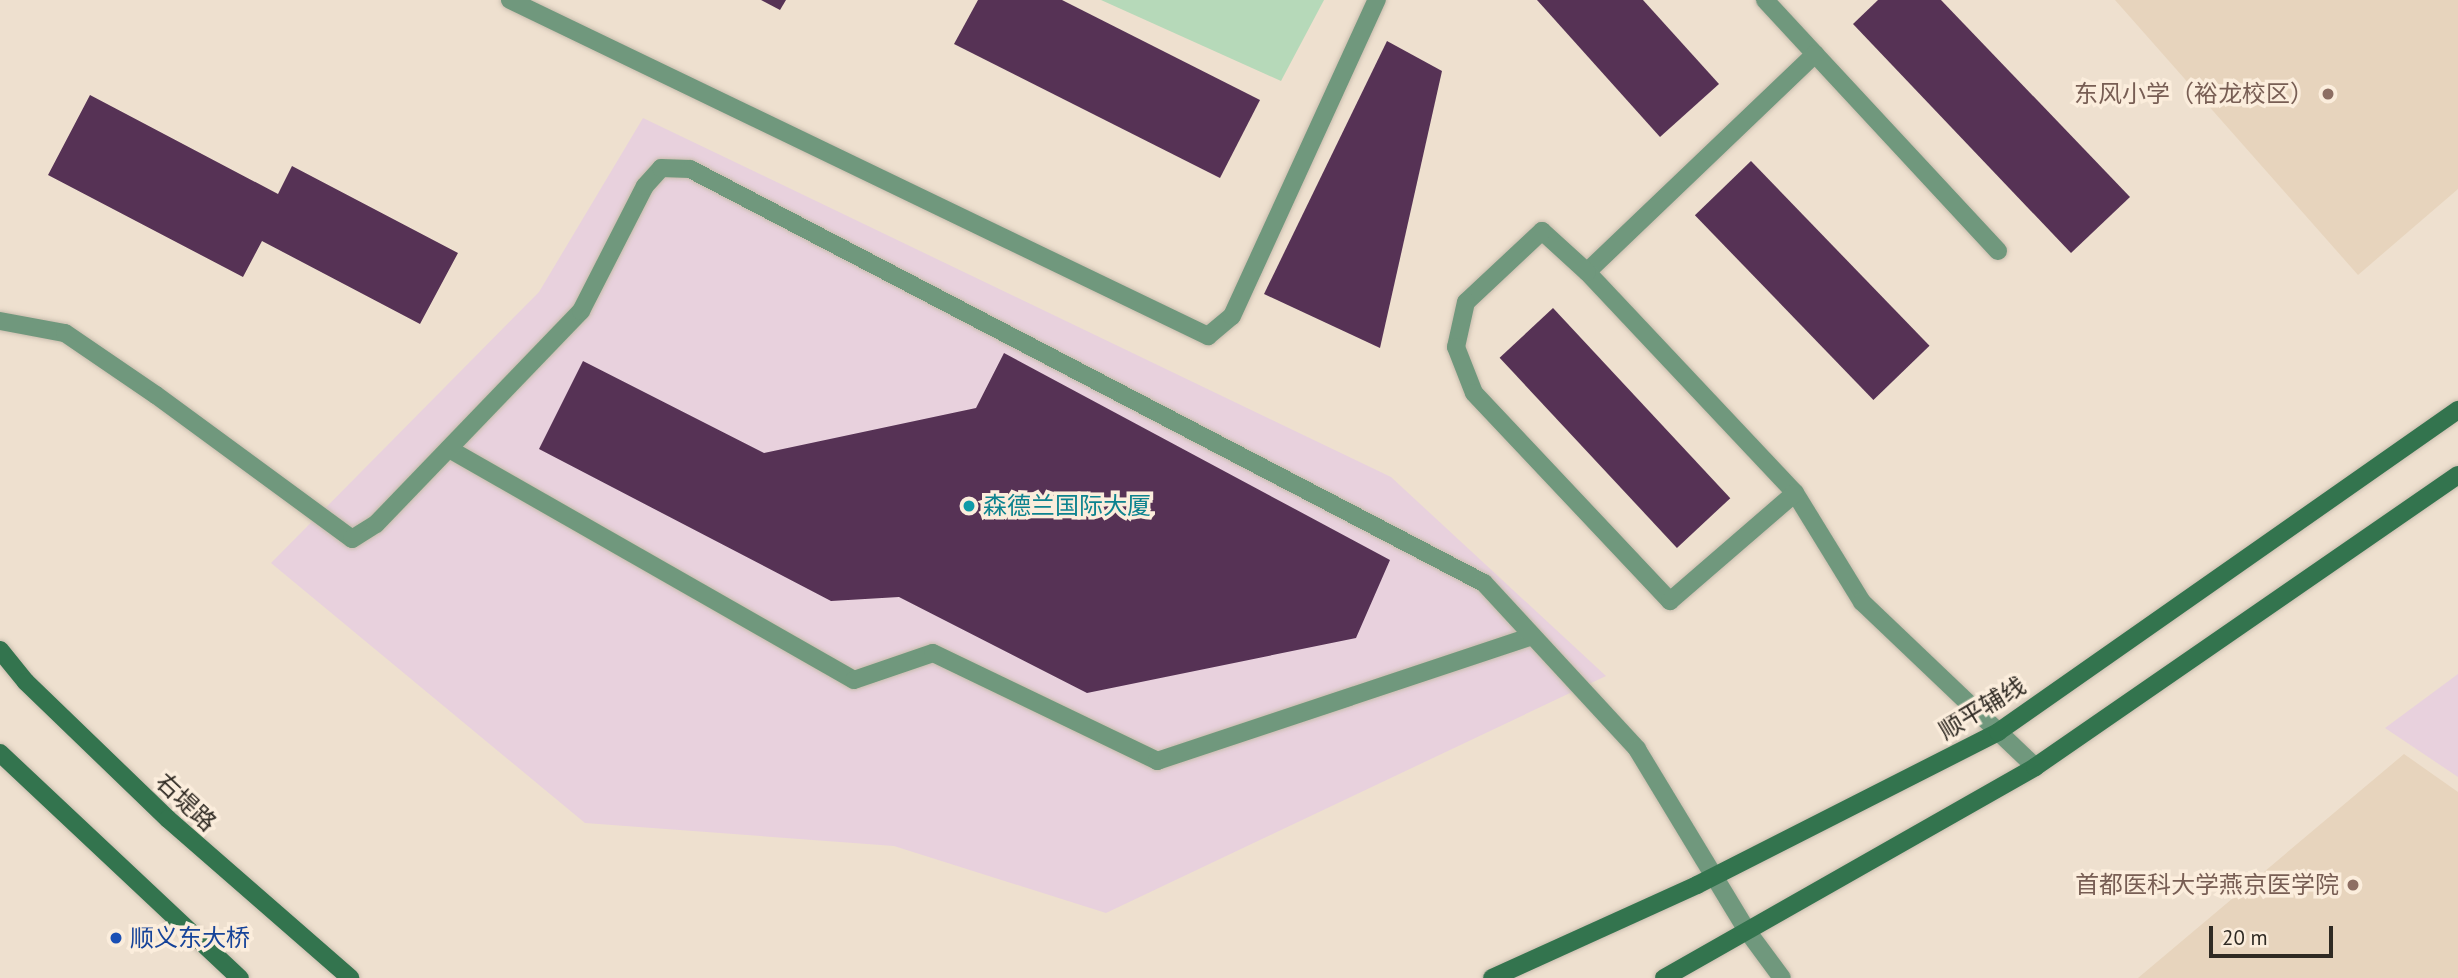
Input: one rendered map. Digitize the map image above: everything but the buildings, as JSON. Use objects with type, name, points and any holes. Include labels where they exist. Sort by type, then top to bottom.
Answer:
[{"type":"main road","name":"顺平辅线","points":[[1492,978],[1715,876],[1998,732],[2458,410]]},
{"type":"main road","points":[[1664,978],[2035,767],[2458,475]]},
{"type":"main road","name":"右堤路","points":[[0,650],[26,682],[168,819],[350,978]]},
{"type":"main road","points":[[0,753],[240,978]]},
{"type":"street","points":[[510,0],[1208,336],[1232,316],[1377,0]]},
{"type":"street","points":[[1765,0],[1998,251]]},
{"type":"street","points":[[1587,272],[1815,54]]},
{"type":"street","points":[[0,321],[65,333],[156,395],[352,539],[376,524],[581,311],[646,187],[661,168],[690,169],[1484,583],[1637,749],[1748,932],[1782,978]]},
{"type":"street","points":[[1795,493],[1670,601],[1474,393],[1456,347],[1466,302],[1542,231],[1587,272],[1795,493],[1862,601],[2035,767]]},
{"type":"street","points":[[449,449],[854,680],[933,653],[1157,761],[1532,636]]},
{"type":"shaded area","name":"东风小学（裕龙校区）","points":[[2115,0],[2458,0],[2458,189],[2358,275]]},
{"type":"shaded area","points":[[643,118],[1391,477],[1606,676],[1106,913],[894,846],[585,823],[271,563],[539,292]]},
{"type":"shaded area","points":[[2458,674],[2458,777],[2385,728]]},
{"type":"shaded area","name":"首都医科大学燕京医学院","points":[[2404,754],[2458,792],[2458,978],[2138,978]]},
{"type":"green space","points":[[1101,0],[1324,0],[1281,81]]},
{"type":"place","name":"东风小学（裕龙校区）","points":[[2328,94]]},
{"type":"place","name":"森德兰国际大厦","points":[[969,506]]},
{"type":"place","name":"首都医科大学燕京医学院","points":[[2353,885]]},
{"type":"place","name":"顺义东大桥","points":[[116,938]]}]
